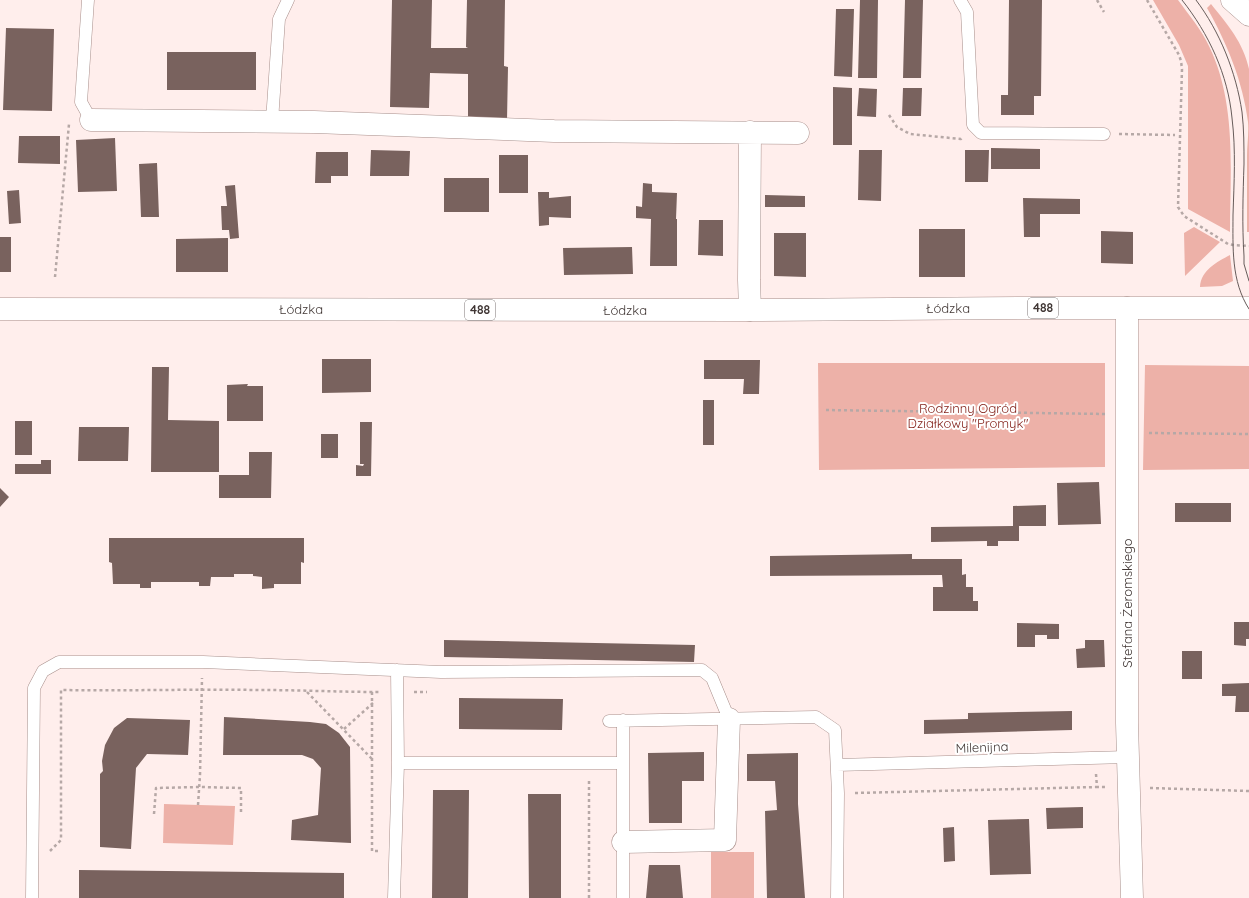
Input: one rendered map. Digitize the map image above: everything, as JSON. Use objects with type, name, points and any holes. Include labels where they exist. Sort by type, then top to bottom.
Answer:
[{"type":"street","points":[[91,120],[272,121],[554,131],[798,133]]},
{"type":"street","points":[[750,132],[750,310]]},
{"type":"street","name":"Stefana Żeromskiego","points":[[1127,308],[1127,723],[1132,898]]},
{"type":"street","name":"Łódzka","points":[[0,309],[750,310],[1249,308]]},
{"type":"street","points":[[623,842],[725,840],[729,718]]},
{"type":"lane","points":[[88,0],[81,102],[91,120]]},
{"type":"lane","points":[[272,121],[279,19],[288,0]]},
{"type":"lane","points":[[960,0],[966,12],[973,125],[981,133],[1104,134]]},
{"type":"lane","points":[[32,898],[34,688],[43,671],[59,662],[203,662],[441,672],[702,670],[712,678],[729,718]]},
{"type":"lane","points":[[394,898],[398,763],[397,670]]},
{"type":"lane","points":[[609,721],[816,717],[835,730],[838,793],[837,898]]},
{"type":"lane","points":[[623,720],[623,898]]},
{"type":"lane","name":"Milenijna","points":[[837,765],[1128,757]]},
{"type":"lane","points":[[398,763],[623,763]]},
{"type":"path","points":[[1097,0],[1104,12]]},
{"type":"path","points":[[1147,0],[1181,61],[1178,207],[1184,216],[1228,244],[1249,246]]},
{"type":"path","points":[[889,115],[896,126],[910,134],[961,139],[973,125]]},
{"type":"path","points":[[55,277],[69,117]]},
{"type":"path","points":[[1104,134],[1175,135]]},
{"type":"path","points":[[826,410],[1127,424],[1249,434]]},
{"type":"path","points":[[198,805],[200,787],[201,690],[203,662]]},
{"type":"path","points":[[46,855],[61,840],[61,690],[260,690],[372,692],[372,851],[380,851]]},
{"type":"path","points":[[307,691],[372,759]]},
{"type":"path","points":[[344,729],[373,703]]},
{"type":"path","points":[[589,898],[588,824],[590,763]]},
{"type":"path","points":[[1129,786],[1144,788],[1249,791]]},
{"type":"path","points":[[838,793],[1097,787]]},
{"type":"path","points":[[154,814],[156,788],[241,788],[241,812]]},
{"type":"green space","points":[[1153,0],[1178,0],[1195,22],[1209,46],[1218,68],[1228,114],[1230,138],[1230,232],[1188,209],[1188,66],[1179,45]]},
{"type":"green space","points":[[1211,4],[1239,42],[1249,69],[1249,232],[1247,232],[1248,122],[1246,107],[1233,63],[1207,8]]},
{"type":"green space","points":[[1194,227],[1220,242],[1185,276],[1184,233]]},
{"type":"green space","points":[[1230,255],[1233,281],[1222,286],[1200,287],[1203,276],[1210,267]]},
{"type":"green space","name":"Rodzinny Ogród Działkowy \"Promyk\"","points":[[818,363],[1105,363],[1105,467],[819,470]]},
{"type":"green space","points":[[1145,365],[1249,366],[1249,469],[1143,470]]},
{"type":"green space","points":[[164,804],[235,806],[233,845],[163,843]]},
{"type":"green space","points":[[711,852],[754,852],[754,898],[711,898]]},
{"type":"building","points":[[392,0],[432,0],[431,48],[468,48],[466,47],[467,0],[505,0],[504,66],[508,67],[507,120],[468,120],[468,74],[430,73],[429,108],[390,107]]},
{"type":"building","points":[[860,0],[878,0],[877,78],[858,78]]},
{"type":"building","points":[[905,0],[923,0],[921,78],[903,78]]},
{"type":"building","points":[[1009,0],[1042,0],[1041,96],[1034,96],[1034,115],[1001,115],[1001,95],[1008,95]]},
{"type":"building","points":[[836,9],[854,9],[852,77],[834,76]]},
{"type":"building","points":[[6,28],[54,29],[52,111],[3,110]]},
{"type":"building","points":[[167,52],[256,52],[256,90],[167,90]]},
{"type":"building","points":[[833,87],[852,88],[852,145],[833,145]]},
{"type":"building","points":[[859,88],[877,89],[876,117],[857,116]]},
{"type":"building","points":[[903,88],[922,88],[921,116],[902,116]]},
{"type":"building","points":[[19,136],[60,136],[60,164],[18,163]]},
{"type":"building","points":[[115,138],[117,191],[78,192],[76,140]]},
{"type":"building","points":[[991,148],[1040,149],[1040,169],[991,169]]},
{"type":"building","points":[[371,150],[410,151],[409,176],[370,176]]},
{"type":"building","points":[[859,150],[882,150],[881,201],[858,200]]},
{"type":"building","points":[[965,150],[989,150],[988,182],[965,182]]},
{"type":"building","points":[[316,152],[348,152],[348,176],[331,176],[331,183],[315,183]]},
{"type":"building","points":[[499,155],[528,155],[528,193],[499,193]]},
{"type":"building","points":[[157,163],[159,217],[141,217],[139,164]]},
{"type":"building","points":[[444,178],[489,178],[489,212],[444,212]]},
{"type":"building","points":[[643,183],[652,184],[652,192],[677,193],[677,266],[650,266],[651,219],[636,218],[636,206],[642,207]]},
{"type":"building","points":[[235,185],[239,238],[230,239],[229,230],[222,230],[221,206],[227,206],[225,186]]},
{"type":"building","points":[[19,190],[21,223],[9,224],[7,191]]},
{"type":"building","points":[[538,192],[549,192],[549,198],[571,196],[571,218],[549,217],[549,225],[539,226]]},
{"type":"building","points":[[765,195],[805,196],[805,207],[765,207]]},
{"type":"building","points":[[1023,198],[1080,199],[1080,214],[1040,214],[1040,237],[1024,237]]},
{"type":"building","points":[[699,220],[723,220],[723,256],[698,255]]},
{"type":"building","points":[[919,229],[965,229],[965,277],[919,277]]},
{"type":"building","points":[[1101,231],[1133,232],[1133,264],[1101,263]]},
{"type":"building","points":[[774,233],[806,233],[806,277],[774,276]]},
{"type":"building","points":[[0,237],[11,237],[11,272],[0,272]]},
{"type":"building","points":[[228,238],[228,272],[176,272],[176,239]]},
{"type":"building","points":[[632,247],[633,274],[564,275],[563,248]]},
{"type":"building","points":[[322,359],[371,359],[371,392],[322,393]]},
{"type":"building","points":[[704,360],[760,360],[759,394],[743,394],[744,379],[704,379]]},
{"type":"building","points":[[152,367],[169,367],[168,420],[219,421],[219,472],[151,472]]},
{"type":"building","points":[[248,384],[247,386],[263,386],[263,421],[227,421],[227,385]]},
{"type":"building","points":[[703,400],[714,400],[714,445],[703,445]]},
{"type":"building","points":[[15,421],[32,421],[32,455],[15,455]]},
{"type":"building","points":[[360,422],[372,422],[371,476],[356,476],[356,465],[363,466],[364,464],[360,464]]},
{"type":"building","points":[[79,427],[129,427],[128,461],[78,461]]},
{"type":"building","points":[[321,434],[338,434],[338,458],[321,458]]},
{"type":"building","points":[[249,452],[272,452],[271,498],[219,498],[219,475],[249,475]]},
{"type":"building","points":[[41,460],[51,460],[51,474],[15,474],[15,464],[41,464]]},
{"type":"building","points":[[1099,482],[1101,524],[1058,525],[1057,483]]},
{"type":"building","points":[[0,488],[9,497],[0,507]]},
{"type":"building","points":[[1175,503],[1231,503],[1231,522],[1175,522]]},
{"type":"building","points":[[1046,505],[1046,526],[1019,526],[1019,541],[998,541],[998,546],[987,546],[987,541],[931,542],[931,527],[1013,526],[1013,506]]},
{"type":"building","points":[[109,538],[304,538],[304,563],[301,562],[301,584],[274,584],[274,588],[262,589],[262,577],[253,576],[253,574],[234,574],[234,577],[211,577],[210,586],[199,586],[199,582],[151,582],[151,588],[140,588],[140,584],[113,584],[112,563],[109,562]]},
{"type":"building","points":[[912,554],[912,559],[962,559],[962,575],[966,574],[966,587],[973,587],[973,601],[978,601],[978,611],[933,611],[933,587],[943,587],[942,575],[770,576],[770,556]]},
{"type":"building","points":[[1234,622],[1249,622],[1249,639],[1246,639],[1246,646],[1234,645]]},
{"type":"building","points":[[1017,623],[1059,624],[1059,639],[1047,639],[1047,635],[1035,635],[1035,647],[1017,647]]},
{"type":"building","points":[[444,640],[695,645],[694,662],[444,657]]},
{"type":"building","points":[[1085,640],[1104,640],[1105,667],[1077,668],[1076,649],[1085,648]]},
{"type":"building","points":[[1182,651],[1202,651],[1202,679],[1182,679]]},
{"type":"building","points":[[1249,683],[1249,712],[1235,712],[1236,696],[1222,696],[1222,684]]},
{"type":"building","points":[[459,698],[563,699],[562,730],[459,729]]},
{"type":"building","points":[[1072,711],[1072,730],[924,734],[924,720],[968,719],[968,713]]},
{"type":"building","points":[[224,717],[326,724],[339,733],[350,747],[351,843],[291,840],[292,820],[318,815],[321,768],[313,759],[302,755],[223,755]]},
{"type":"building","points":[[127,718],[190,720],[188,755],[147,754],[136,768],[131,849],[100,847],[100,774],[103,771],[102,761],[105,745],[114,728]]},
{"type":"building","points":[[704,752],[704,781],[682,781],[682,823],[649,823],[648,753]]},
{"type":"building","points":[[798,753],[798,804],[805,898],[767,898],[765,811],[777,810],[775,781],[747,781],[747,754]]},
{"type":"building","points":[[433,790],[469,790],[468,898],[432,898]]},
{"type":"building","points":[[528,794],[561,794],[561,898],[529,898]]},
{"type":"building","points":[[1083,807],[1083,828],[1047,829],[1046,808]]},
{"type":"building","points":[[1029,819],[1031,874],[990,875],[988,820]]},
{"type":"building","points":[[954,827],[955,861],[944,862],[943,828]]},
{"type":"building","points":[[649,865],[680,865],[683,898],[646,898]]},
{"type":"building","points":[[79,870],[344,873],[344,898],[79,898]]},
{"type":"tram line","points":[[1182,0],[1192,13],[1209,41],[1222,71],[1230,102],[1234,154],[1234,264],[1239,287],[1249,309]]},
{"type":"tram line","points":[[1196,0],[1205,12],[1226,53],[1236,82],[1242,112],[1244,138],[1244,264],[1249,281]]}]
